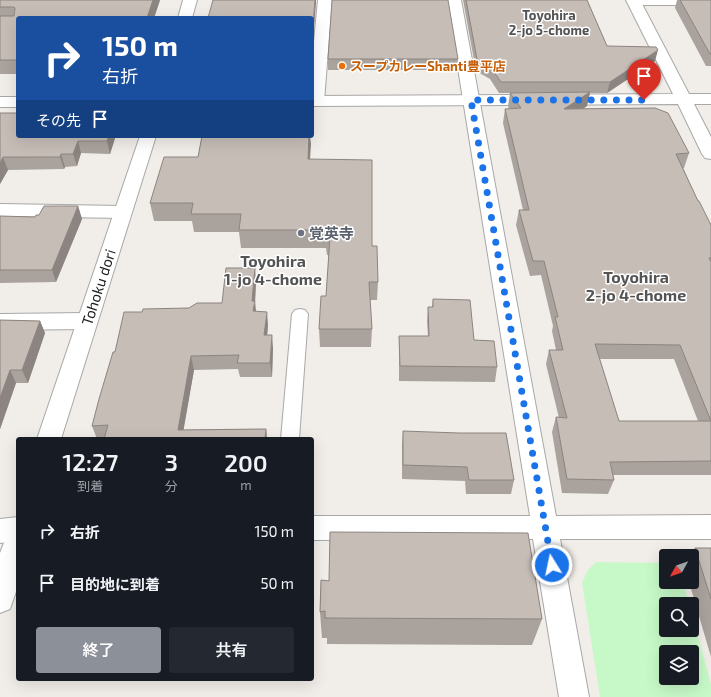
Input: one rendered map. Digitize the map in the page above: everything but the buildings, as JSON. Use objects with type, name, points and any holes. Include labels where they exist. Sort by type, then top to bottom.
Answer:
[{"type":"street","points":[[186,16],[190,0]]},
{"type":"street","points":[[325,0],[314,101],[711,99]]},
{"type":"street","points":[[454,0],[574,697]]},
{"type":"street","points":[[633,1],[711,154]]},
{"type":"street","points":[[0,102],[16,102]]},
{"type":"street","name":"Tohoku dori","points":[[50,437],[147,138]]},
{"type":"street","points":[[0,210],[122,212]]},
{"type":"street","points":[[0,322],[87,322]]},
{"type":"street","points":[[314,528],[545,526],[711,527]]},
{"type":"street","points":[[0,531],[16,529]]},
{"type":"street","points":[[0,600],[16,545]]},
{"type":"lane","points":[[633,1],[711,2]]},
{"type":"lane","points":[[290,437],[300,314]]},
{"type":"green space","points":[[596,562],[659,563],[659,589],[685,589],[687,597],[659,597],[659,637],[698,637],[711,684],[711,697],[600,697],[582,583],[588,570]]},
{"type":"place","name":"スープカレーShanti豊平店","points":[[342,66]]},
{"type":"place","name":"覚英寺","points":[[301,233]]},
{"type":"district","name":"Toyohira 2-jo 5-chome","points":[[549,22]]},
{"type":"district","name":"Toyohira 1-jo 4-chome","points":[[273,269]]},
{"type":"district","name":"Toyohira 2-jo 4-chome","points":[[636,285]]},
{"type":"route","points":[[552,565],[471,100],[644,100]]}]
